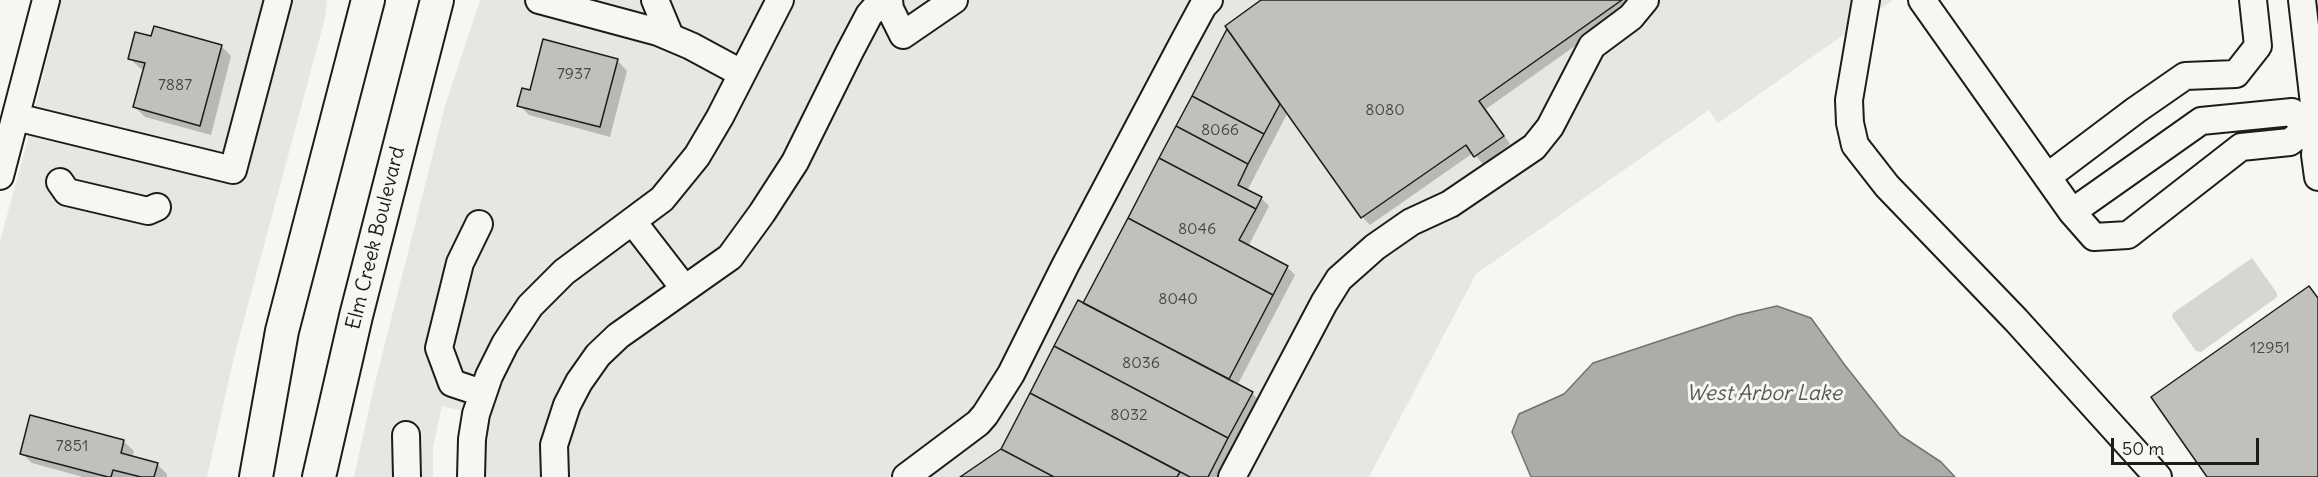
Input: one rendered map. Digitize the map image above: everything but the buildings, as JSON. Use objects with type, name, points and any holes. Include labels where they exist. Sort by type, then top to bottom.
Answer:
[{"type":"main road","name":"Elm Creek Boulevard","points":[[319,477],[359,305],[437,0]]},
{"type":"main road","points":[[256,477],[282,331],[361,8]]},
{"type":"street","points":[[0,176],[46,0]]},
{"type":"street","points":[[16,117],[233,170],[273,28],[278,0]]},
{"type":"street","points":[[654,0],[670,36]]},
{"type":"street","points":[[471,477],[472,439],[482,393],[505,344],[530,306],[564,272],[662,199],[698,156],[780,0]]},
{"type":"street","points":[[555,477],[554,445],[567,405],[579,382],[598,355],[618,336],[729,257],[762,213],[795,162],[869,15],[882,0]]},
{"type":"street","points":[[890,0],[892,15],[903,35],[954,0]]},
{"type":"street","points":[[906,477],[986,415],[1016,365],[1183,43],[1203,6],[1209,0]]},
{"type":"street","points":[[1232,477],[1339,279],[1375,247],[1411,222],[1450,204],[1534,147],[1550,128],[1592,46],[1631,17],[1646,0]]},
{"type":"street","points":[[1866,0],[1849,100],[1850,123],[1855,145],[1887,186],[2016,320],[2158,477]]},
{"type":"street","points":[[1922,0],[2072,212],[2094,237],[2128,236],[2241,147],[2289,142],[2314,129]]},
{"type":"street","points":[[2047,177],[2185,76],[2236,74],[2258,46],[2253,0]]},
{"type":"street","points":[[2302,0],[2318,177]]},
{"type":"street","points":[[547,1],[670,36],[741,73]]},
{"type":"street","points":[[2072,212],[2201,122],[2292,112],[2314,129]]},
{"type":"street","points":[[2235,118],[2241,147]]},
{"type":"street","points":[[60,182],[68,192],[148,211],[157,207]]},
{"type":"street","points":[[633,222],[684,288]]},
{"type":"street","points":[[479,224],[460,263],[439,348],[452,383],[482,393]]},
{"type":"street","points":[[406,435],[407,477]]},
{"type":"shaded area","points":[[61,0],[327,0],[325,18],[234,357],[207,477],[0,477],[0,241],[25,150]]},
{"type":"shaded area","points":[[480,0],[1893,0],[1718,123],[1709,110],[1476,274],[1369,477],[471,477],[476,414],[442,406],[433,447],[433,477],[354,477],[373,391],[445,106]]},
{"type":"shaded area","points":[[2252,258],[2277,293],[2277,297],[2201,352],[2196,351],[2172,317],[2173,313]]},
{"type":"water","name":"West Arbor Lake","points":[[1777,306],[1811,318],[1900,435],[1941,462],[1955,477],[1531,477],[1512,432],[1519,414],[1564,394],[1593,363],[1738,315]]}]
